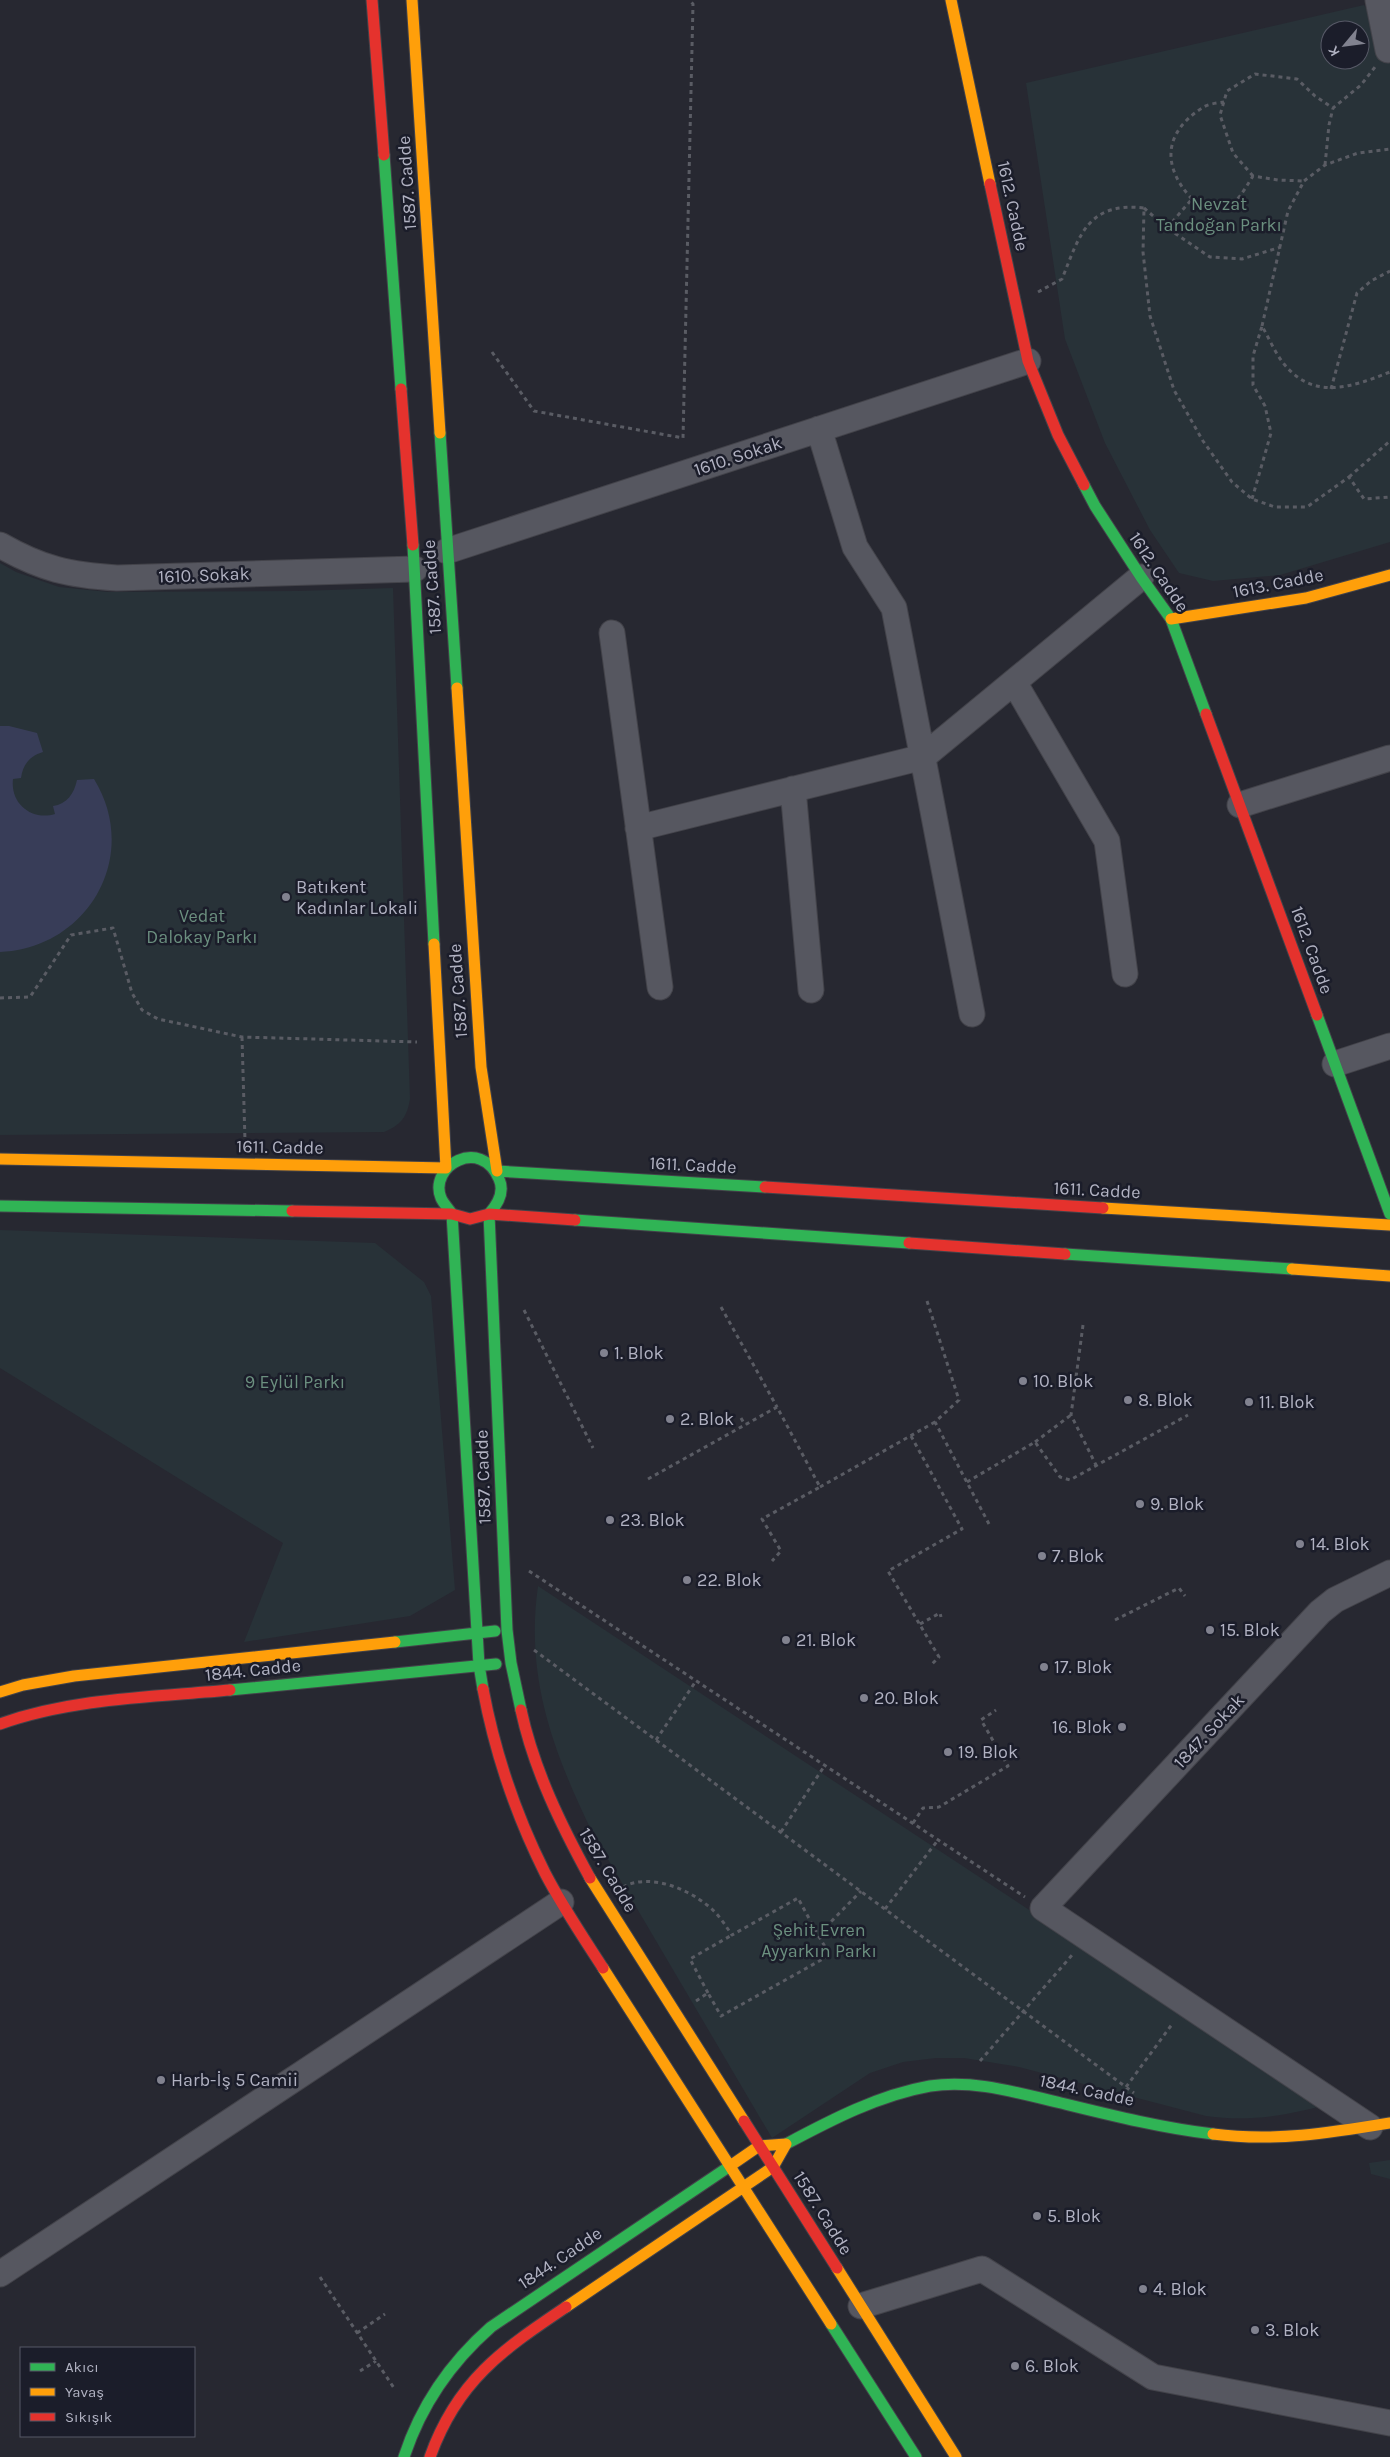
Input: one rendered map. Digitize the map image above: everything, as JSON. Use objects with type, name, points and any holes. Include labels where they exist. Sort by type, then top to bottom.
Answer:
[{"type":"main road","name":"1587. Cadde","points":[[372,0],[415,569],[446,1168]]},
{"type":"main road","name":"1587. Cadde","points":[[412,0],[480,1067],[497,1171]]},
{"type":"main road","name":"1612. Cadde","points":[[951,0],[1028,361],[1041,397],[1075,470],[1141,577],[1171,619],[1390,1214]]},
{"type":"main road","name":"1613. Cadde","points":[[1171,619],[1306,598],[1390,575]]},
{"type":"main road","name":"1611. Cadde","points":[[0,1159],[446,1168],[454,1161],[471,1156],[487,1162],[497,1171],[1390,1225]]},
{"type":"main road","points":[[446,1168],[440,1177],[438,1187],[444,1207],[460,1219],[470,1220],[489,1214],[1390,1277]]},
{"type":"main road","points":[[489,1214],[496,1207],[502,1188],[497,1171]]},
{"type":"main road","points":[[0,1206],[452,1214]]},
{"type":"main road","name":"1587. Cadde","points":[[452,1214],[479,1665],[492,1730],[506,1780],[532,1847],[562,1902],[916,2457]]},
{"type":"main road","name":"1587. Cadde","points":[[489,1214],[507,1630],[511,1663],[525,1729],[543,1783],[576,1854],[603,1899],[956,2457]]},
{"type":"main road","name":"1844. Cadde","points":[[0,1692],[46,1680],[74,1676],[507,1630]]},
{"type":"main road","name":"1844. Cadde","points":[[0,1724],[22,1716],[80,1704],[511,1663]]},
{"type":"main road","name":"1844. Cadde","points":[[404,2457],[412,2432],[430,2395],[446,2373],[480,2336],[499,2321],[759,2146],[786,2144],[815,2128],[876,2103],[923,2088],[960,2084],[1201,2132],[1243,2137],[1284,2138],[1330,2134],[1380,2125]]},
{"type":"main road","points":[[430,2457],[442,2425],[451,2408],[470,2382],[488,2363],[510,2345],[773,2167],[786,2144]]},
{"type":"street","points":[[1378,0],[1388,50]]},
{"type":"street","name":"1610. Sokak","points":[[448,551],[1028,361]]},
{"type":"street","points":[[820,429],[854,547],[894,608],[972,1014]]},
{"type":"street","name":"1610. Sokak","points":[[0,545],[50,569],[82,576],[117,578],[415,569]]},
{"type":"street","points":[[638,828],[923,757],[1141,577]]},
{"type":"street","points":[[612,633],[660,987]]},
{"type":"street","points":[[1014,682],[1107,841],[1126,974]]},
{"type":"street","points":[[1240,805],[1390,758]]},
{"type":"street","points":[[793,790],[811,990]]},
{"type":"street","points":[[1335,1064],[1390,1046]]},
{"type":"street","name":"1847. Sokak","points":[[1043,1908],[1320,1612],[1335,1600],[1390,1573]]},
{"type":"street","points":[[0,2274],[562,1902]]},
{"type":"street","points":[[1043,1908],[1187,2005],[1380,2125]]},
{"type":"street","points":[[861,2306],[982,2269],[1153,2377],[1390,2423]]},
{"type":"path","points":[[492,352],[534,411],[683,438],[693,14],[693,4],[689,0]]},
{"type":"path","points":[[1325,165],[1329,125],[1333,108],[1361,85],[1388,50]]},
{"type":"path","points":[[1304,180],[1278,180],[1253,176],[1233,153],[1220,115],[1227,91],[1255,74],[1297,79],[1315,96],[1333,108]]},
{"type":"path","points":[[1224,102],[1202,108],[1177,131],[1169,154],[1173,172],[1182,188],[1192,199],[1217,209],[1230,206],[1239,199],[1253,176]]},
{"type":"path","points":[[1252,499],[1271,433],[1265,406],[1253,385],[1253,356],[1262,326],[1288,211],[1304,180],[1325,165],[1358,153],[1390,149]]},
{"type":"path","points":[[1167,228],[1192,199]]},
{"type":"path","points":[[1016,304],[1062,279],[1076,244],[1095,216],[1124,206],[1144,208],[1167,228],[1210,257],[1242,259],[1281,247]]},
{"type":"path","points":[[1144,208],[1143,252],[1150,316],[1174,390],[1202,441],[1232,482],[1252,499],[1275,507],[1307,507],[1349,478],[1390,441]]},
{"type":"path","points":[[1331,389],[1357,293],[1370,281],[1390,270]]},
{"type":"path","points":[[1262,326],[1284,364],[1310,386],[1331,389],[1361,384],[1390,372]]},
{"type":"path","points":[[1349,478],[1364,499],[1390,497]]},
{"type":"path","points":[[0,998],[30,997],[71,934],[113,928],[132,993],[142,1010],[158,1019],[242,1037],[439,1042]]},
{"type":"path","points":[[242,1037],[245,1164]]},
{"type":"path","points":[[772,1561],[781,1552],[762,1519],[935,1422],[959,1400],[927,1302]]},
{"type":"path","points":[[721,1307],[820,1487]]},
{"type":"path","points":[[524,1310],[593,1448]]},
{"type":"path","points":[[1083,1325],[1071,1414],[1096,1465]]},
{"type":"path","points":[[648,1479],[777,1407]]},
{"type":"path","points":[[967,1482],[1035,1442],[1071,1414]]},
{"type":"path","points":[[1035,1442],[1060,1477],[1070,1480],[1188,1415]]},
{"type":"path","points":[[741,1418],[745,1425]]},
{"type":"path","points":[[935,1422],[988,1524]]},
{"type":"path","points":[[911,1436],[962,1529],[888,1571],[939,1657],[930,1666]]},
{"type":"path","points":[[503,1554],[1043,1908]]},
{"type":"path","points":[[1116,1620],[1179,1588],[1185,1596]]},
{"type":"path","points":[[920,1624],[940,1613],[941,1617]]},
{"type":"path","points":[[507,1630],[1142,2098]]},
{"type":"path","points":[[656,1740],[696,1681]]},
{"type":"path","points":[[913,1823],[923,1808],[939,1807],[1008,1766],[982,1720],[996,1710]]},
{"type":"path","points":[[781,1832],[825,1765]]},
{"type":"path","points":[[885,1909],[938,1840]]},
{"type":"path","points":[[603,1899],[626,1886],[640,1882],[655,1882],[672,1886],[707,1905],[720,1917],[732,1935]]},
{"type":"path","points":[[818,1935],[861,1892]]},
{"type":"path","points":[[798,1898],[830,1955],[722,2016],[690,1959],[732,1935],[798,1898]]},
{"type":"path","points":[[960,2084],[1087,1938]]},
{"type":"path","points":[[676,2014],[708,1993]]},
{"type":"path","points":[[1126,2087],[1187,2005]]},
{"type":"path","points":[[320,2277],[394,2388]]},
{"type":"path","points":[[357,2332],[385,2314]]},
{"type":"path","points":[[360,2371],[376,2361]]},
{"type":"green space","name":"Nevzat Tandoğan Parkı","points":[[1364,5],[1390,45],[1390,542],[1280,575],[1213,581],[1179,573],[1150,530],[1105,443],[1065,339],[1026,83]]},
{"type":"green space","name":"Vedat Dalokay Parkı","points":[[0,563],[16,572],[59,587],[108,592],[298,591],[393,588],[410,1099],[405,1116],[395,1126],[384,1132],[0,1135]]},
{"type":"green space","name":"9 Eylül Parkı","points":[[0,1230],[375,1243],[424,1282],[431,1296],[455,1590],[410,1616],[244,1642],[283,1543],[0,1368]]},
{"type":"green space","name":"Şehit Evren Ayyarkın Parkı","points":[[538,1586],[1325,2105],[1266,2117],[1222,2118],[1206,2116],[1019,2067],[964,2058],[936,2058],[903,2062],[870,2073],[772,2138],[592,1832],[565,1772],[554,1743],[539,1682],[535,1651]]},
{"type":"green space","points":[[1390,2160],[1390,2179],[1371,2174],[1369,2163]]},
{"type":"water","points":[[0,726],[9,726],[37,733],[43,752],[28,761],[23,769],[21,778],[13,779],[15,796],[24,808],[38,815],[55,814],[53,806],[69,798],[77,780],[94,779],[107,808],[112,838],[108,866],[98,892],[81,916],[59,934],[32,947],[0,952]]},
{"type":"traffic: fast","points":[[384,155],[401,389]]},
{"type":"traffic: fast","points":[[440,433],[457,688]]},
{"type":"traffic: fast","points":[[1084,485],[1095,506],[1141,577],[1171,619],[1206,714]]},
{"type":"traffic: fast","points":[[413,545],[434,944]]},
{"type":"traffic: fast","points":[[1317,1015],[1390,1214]]},
{"type":"traffic: fast","points":[[452,1214],[441,1198],[439,1186],[442,1175],[458,1160],[469,1158],[481,1159],[491,1166],[501,1184],[500,1198],[489,1214]]},
{"type":"traffic: fast","points":[[497,1171],[765,1187]]},
{"type":"traffic: fast","points":[[0,1206],[292,1211]]},
{"type":"traffic: fast","points":[[452,1214],[479,1665],[483,1689]]},
{"type":"traffic: fast","points":[[489,1214],[507,1630],[511,1663],[521,1710]]},
{"type":"traffic: fast","points":[[575,1220],[909,1243]]},
{"type":"traffic: fast","points":[[1065,1254],[1292,1269]]},
{"type":"traffic: fast","points":[[395,1642],[495,1631]]},
{"type":"traffic: fast","points":[[230,1690],[496,1664]]},
{"type":"traffic: fast","points":[[786,2144],[838,2117],[892,2095],[946,2084],[996,2088],[1136,2121],[1213,2134]]},
{"type":"traffic: fast","points":[[404,2457],[419,2420],[439,2386],[462,2355],[491,2327],[730,2166]]},
{"type":"traffic: fast","points":[[831,2324],[916,2457]]},
{"type":"traffic: slow","points":[[412,0],[440,433]]},
{"type":"traffic: slow","points":[[951,0],[990,184]]},
{"type":"traffic: slow","points":[[1171,619],[1306,598],[1390,575]]},
{"type":"traffic: slow","points":[[457,688],[481,1067],[497,1171]]},
{"type":"traffic: slow","points":[[434,944],[446,1168]]},
{"type":"traffic: slow","points":[[0,1159],[446,1168]]},
{"type":"traffic: slow","points":[[1103,1208],[1390,1225]]},
{"type":"traffic: slow","points":[[1292,1269],[1390,1276]]},
{"type":"traffic: slow","points":[[0,1692],[23,1685],[74,1676],[395,1642]]},
{"type":"traffic: slow","points":[[590,1878],[744,2121]]},
{"type":"traffic: slow","points":[[603,1968],[831,2324]]},
{"type":"traffic: slow","points":[[1213,2134],[1280,2137],[1324,2133],[1390,2123]]},
{"type":"traffic: slow","points":[[566,2307],[773,2167],[786,2144],[759,2146],[730,2166]]},
{"type":"traffic: slow","points":[[837,2268],[956,2457]]},
{"type":"traffic: jam","points":[[372,0],[384,155]]},
{"type":"traffic: jam","points":[[990,184],[1028,361],[1058,435],[1084,485]]},
{"type":"traffic: jam","points":[[401,389],[413,545]]},
{"type":"traffic: jam","points":[[1206,714],[1317,1015]]},
{"type":"traffic: jam","points":[[765,1187],[1103,1208]]},
{"type":"traffic: jam","points":[[292,1211],[452,1214],[470,1219],[489,1214],[575,1220]]},
{"type":"traffic: jam","points":[[909,1243],[1065,1254]]},
{"type":"traffic: jam","points":[[483,1689],[500,1760],[525,1829],[545,1873],[603,1968]]},
{"type":"traffic: jam","points":[[0,1724],[28,1715],[85,1704],[230,1690]]},
{"type":"traffic: jam","points":[[521,1710],[541,1776],[569,1838],[590,1878]]},
{"type":"traffic: jam","points":[[744,2121],[837,2268]]},
{"type":"traffic: jam","points":[[430,2457],[441,2430],[468,2387],[502,2353],[566,2307]]},
{"type":"place","name":"Batıkent Kadınlar Lokali","points":[[286,897]]},
{"type":"place","name":"1. Blok","points":[[604,1353]]},
{"type":"place","name":"10. Blok","points":[[1023,1381]]},
{"type":"place","name":"8. Blok","points":[[1128,1400]]},
{"type":"place","name":"11. Blok","points":[[1249,1402]]},
{"type":"place","name":"2. Blok","points":[[670,1419]]},
{"type":"place","name":"9. Blok","points":[[1140,1504]]},
{"type":"place","name":"23. Blok","points":[[610,1520]]},
{"type":"place","name":"14. Blok","points":[[1300,1544]]},
{"type":"place","name":"7. Blok","points":[[1042,1556]]},
{"type":"place","name":"22. Blok","points":[[687,1580]]},
{"type":"place","name":"15. Blok","points":[[1210,1630]]},
{"type":"place","name":"21. Blok","points":[[786,1640]]},
{"type":"place","name":"17. Blok","points":[[1044,1667]]},
{"type":"place","name":"20. Blok","points":[[864,1698]]},
{"type":"place","name":"16. Blok","points":[[1122,1727]]},
{"type":"place","name":"19. Blok","points":[[948,1752]]},
{"type":"place","name":"Harb-İş 5 Camii","points":[[161,2080]]},
{"type":"place","name":"5. Blok","points":[[1037,2216]]},
{"type":"place","name":"4. Blok","points":[[1143,2289]]},
{"type":"place","name":"3. Blok","points":[[1255,2330]]},
{"type":"place","name":"6. Blok","points":[[1015,2366]]}]
